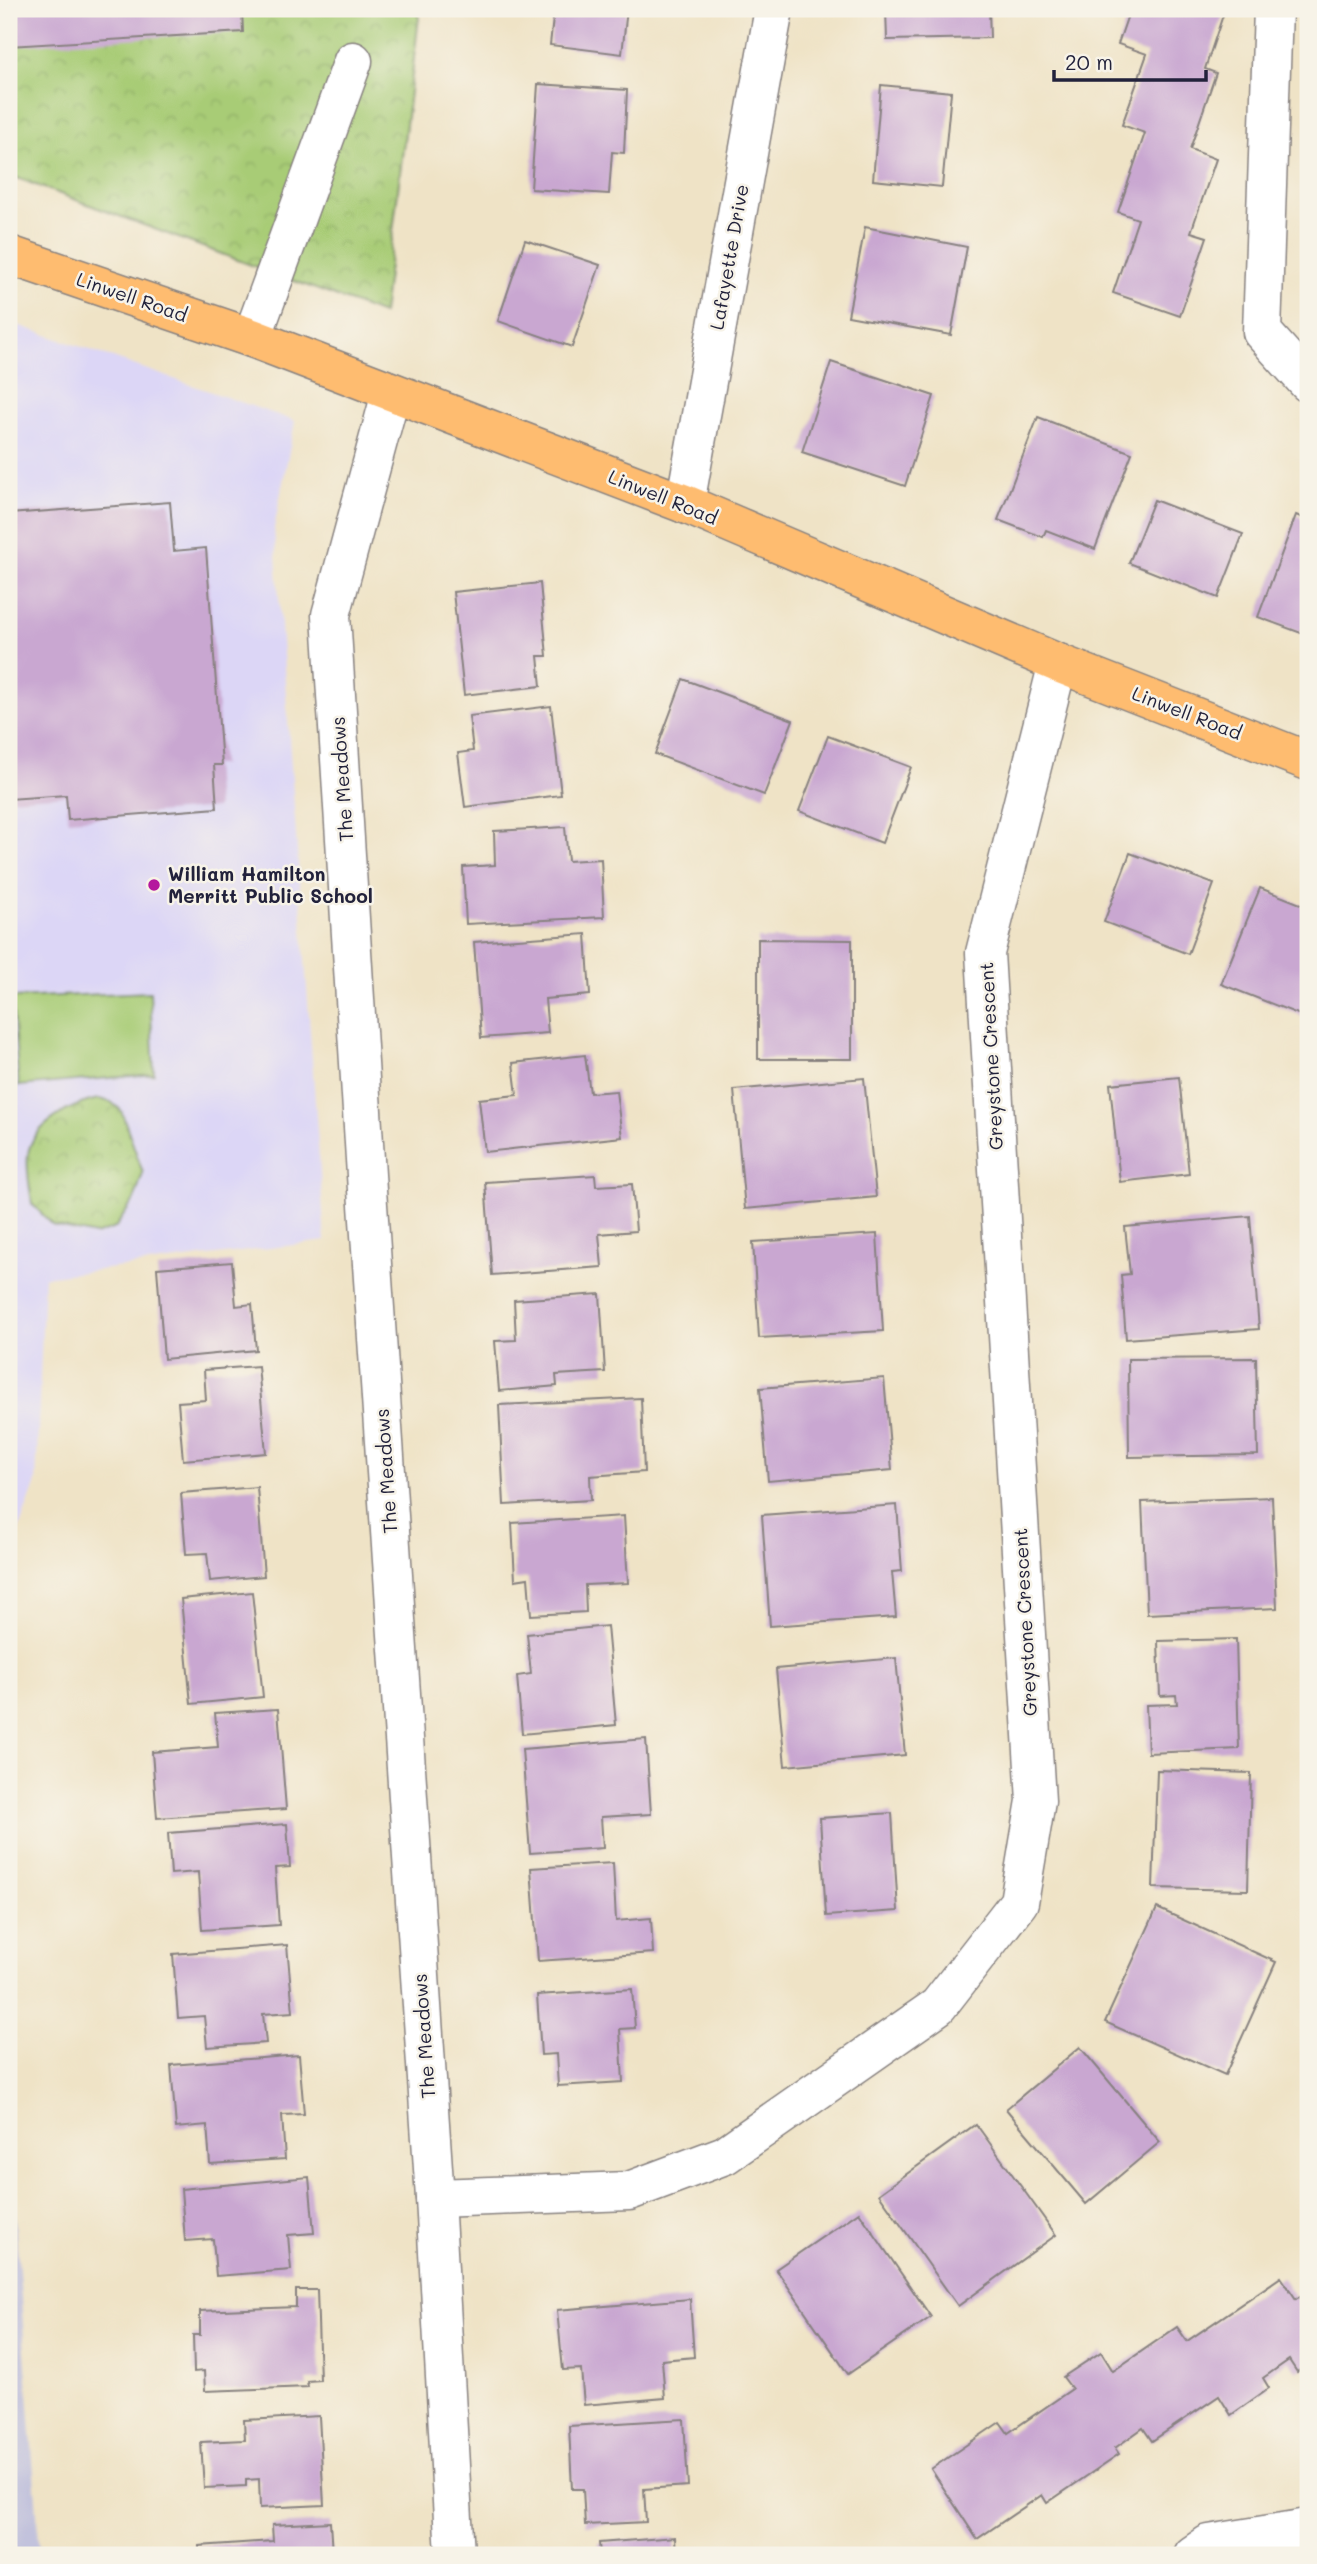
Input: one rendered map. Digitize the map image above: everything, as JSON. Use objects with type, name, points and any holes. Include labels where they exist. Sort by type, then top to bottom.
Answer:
[{"type":"main road","name":"Linwell Road","points":[[9,255],[252,338],[685,504],[1058,663],[1308,761]]},
{"type":"street","name":"Lafayette Drive","points":[[685,504],[774,9]]},
{"type":"street","points":[[1273,9],[1262,332],[1308,383]]},
{"type":"street","points":[[252,338],[353,61]]},
{"type":"street","name":"The Meadows","points":[[391,393],[331,615],[435,2199],[455,2555]]},
{"type":"street","name":"Greystone Crescent","points":[[435,2199],[629,2191],[725,2155],[938,2006],[1019,1902],[1036,1801],[985,953],[1058,663]]},
{"type":"street","points":[[1193,2555],[1209,2544],[1308,2528]]},
{"type":"shaded area","name":"William Hamilton Merritt Public School","points":[[9,322],[295,421],[274,528],[325,1241],[44,1277],[36,1482],[9,1557]]},
{"type":"shaded area","points":[[9,2136],[40,2555],[9,2555]]},
{"type":"green space","points":[[9,9],[420,9],[383,314],[9,175]]},
{"type":"green space","points":[[150,992],[154,1074],[19,1086],[12,998]]},
{"type":"green space","points":[[99,1099],[111,1102],[121,1110],[143,1173],[134,1200],[115,1228],[95,1235],[54,1226],[32,1204],[28,1154],[37,1134],[56,1117],[78,1105]]},
{"type":"building","points":[[9,9],[242,9],[243,32],[9,46]]},
{"type":"building","points":[[554,9],[627,9],[622,54],[550,45]]},
{"type":"building","points":[[886,9],[989,9],[990,38],[887,40]]},
{"type":"building","points":[[1130,9],[1225,9],[1205,69],[1216,73],[1190,149],[1216,159],[1191,232],[1207,237],[1180,316],[1113,293],[1138,219],[1118,212],[1145,133],[1122,125],[1147,54],[1118,44]]},
{"type":"building","points":[[538,84],[627,90],[624,153],[612,152],[609,194],[531,189]]},
{"type":"building","points":[[881,85],[951,92],[942,187],[873,180]]},
{"type":"building","points":[[865,227],[967,247],[951,335],[848,316]]},
{"type":"building","points":[[525,240],[600,265],[572,347],[498,321]]},
{"type":"building","points":[[831,362],[934,396],[905,486],[802,452]]},
{"type":"building","points":[[1038,417],[1132,453],[1095,549],[1046,530],[1043,537],[998,520]]},
{"type":"building","points":[[1154,500],[1243,534],[1218,598],[1129,563]]},
{"type":"building","points":[[170,502],[174,551],[206,548],[222,765],[214,765],[217,808],[68,820],[66,795],[9,799],[9,514]]},
{"type":"building","points":[[1296,515],[1308,520],[1308,630],[1303,628],[1301,633],[1258,617]]},
{"type":"building","points":[[540,583],[547,656],[538,656],[541,686],[464,695],[453,592]]},
{"type":"building","points":[[683,679],[793,720],[764,795],[655,754]]},
{"type":"building","points":[[551,706],[561,795],[465,807],[458,753],[473,751],[469,716]]},
{"type":"building","points":[[828,736],[911,767],[882,843],[799,811]]},
{"type":"building","points":[[565,827],[568,861],[601,859],[604,917],[466,924],[463,867],[495,865],[494,831]]},
{"type":"building","points":[[1130,853],[1214,884],[1188,954],[1104,922]]},
{"type":"building","points":[[1260,888],[1308,907],[1308,1018],[1221,984]]},
{"type":"building","points":[[586,934],[590,995],[545,999],[548,1033],[481,1038],[474,942]]},
{"type":"building","points":[[758,939],[852,940],[852,1059],[758,1059]]},
{"type":"building","points":[[585,1055],[590,1093],[616,1091],[622,1137],[485,1152],[479,1099],[517,1095],[513,1063]]},
{"type":"building","points":[[1179,1077],[1189,1174],[1120,1182],[1110,1084]]},
{"type":"building","points":[[864,1078],[876,1197],[745,1209],[734,1090]]},
{"type":"building","points":[[595,1175],[596,1186],[632,1184],[636,1231],[599,1234],[602,1267],[492,1275],[485,1182]]},
{"type":"building","points":[[1250,1216],[1259,1329],[1126,1339],[1121,1275],[1130,1274],[1125,1227]]},
{"type":"building","points":[[877,1234],[883,1331],[759,1338],[753,1242]]},
{"type":"building","points":[[232,1262],[236,1306],[252,1304],[256,1350],[164,1359],[157,1268]]},
{"type":"building","points":[[600,1294],[605,1372],[556,1375],[557,1386],[499,1391],[495,1341],[516,1340],[514,1300]]},
{"type":"building","points":[[1256,1358],[1258,1455],[1129,1457],[1128,1359]]},
{"type":"building","points":[[258,1366],[266,1453],[183,1460],[178,1402],[206,1400],[204,1370]]},
{"type":"building","points":[[884,1378],[892,1470],[768,1481],[760,1388]]},
{"type":"building","points":[[641,1398],[644,1472],[590,1476],[591,1500],[504,1505],[499,1405]]},
{"type":"building","points":[[257,1487],[264,1576],[210,1581],[207,1553],[186,1554],[181,1493]]},
{"type":"building","points":[[1272,1497],[1277,1608],[1147,1614],[1142,1502]]},
{"type":"building","points":[[897,1505],[902,1571],[892,1572],[896,1617],[770,1626],[762,1515]]},
{"type":"building","points":[[624,1516],[628,1583],[585,1585],[586,1612],[531,1615],[528,1578],[515,1580],[512,1523]]},
{"type":"building","points":[[252,1592],[263,1697],[191,1704],[181,1599]]},
{"type":"building","points":[[607,1626],[616,1725],[522,1734],[517,1676],[531,1674],[527,1634]]},
{"type":"building","points":[[1236,1639],[1239,1749],[1148,1753],[1146,1705],[1177,1704],[1176,1695],[1160,1696],[1158,1641]]},
{"type":"building","points":[[896,1658],[905,1755],[785,1766],[776,1669]]},
{"type":"building","points":[[278,1709],[286,1809],[157,1818],[152,1752],[218,1747],[215,1713]]},
{"type":"building","points":[[646,1739],[651,1814],[601,1817],[603,1848],[530,1853],[522,1749]]},
{"type":"building","points":[[1157,1770],[1251,1773],[1248,1890],[1153,1888]]},
{"type":"building","points":[[892,1813],[898,1911],[826,1916],[820,1818]]},
{"type":"building","points":[[287,1824],[290,1867],[275,1868],[279,1925],[202,1930],[198,1872],[171,1874],[168,1833]]},
{"type":"building","points":[[613,1863],[616,1921],[651,1918],[653,1953],[538,1961],[531,1868]]},
{"type":"building","points":[[1157,1908],[1276,1962],[1225,2075],[1105,2022]]},
{"type":"building","points":[[287,1945],[293,2012],[263,2014],[266,2043],[207,2047],[204,2016],[178,2018],[173,1954]]},
{"type":"building","points":[[632,1989],[635,2028],[620,2029],[623,2082],[558,2086],[556,2054],[541,2055],[537,1995]]},
{"type":"building","points":[[1080,2047],[1160,2142],[1086,2204],[1006,2109]]},
{"type":"building","points":[[299,2055],[304,2114],[282,2115],[285,2159],[210,2164],[207,2125],[176,2128],[171,2065]]},
{"type":"building","points":[[976,2124],[1056,2235],[958,2306],[879,2194]]},
{"type":"building","points":[[309,2177],[314,2233],[288,2235],[291,2270],[216,2276],[213,2239],[185,2241],[181,2189]]},
{"type":"building","points":[[859,2212],[931,2317],[848,2374],[776,2269]]},
{"type":"building","points":[[1281,2277],[1296,2299],[1303,2294],[1308,2302],[1308,2364],[1297,2372],[1289,2360],[1263,2378],[1269,2388],[1231,2415],[1219,2396],[1152,2441],[1143,2428],[1115,2448],[1119,2454],[1047,2503],[1042,2495],[977,2539],[931,2469],[1000,2422],[1008,2433],[1072,2389],[1063,2377],[1101,2352],[1113,2371],[1177,2327],[1187,2341]]},
{"type":"building","points":[[296,2290],[317,2290],[320,2380],[307,2381],[308,2387],[205,2391],[204,2371],[194,2372],[193,2335],[200,2335],[200,2311],[296,2307]]},
{"type":"building","points":[[690,2299],[694,2357],[662,2360],[665,2398],[584,2405],[581,2369],[563,2370],[557,2310]]},
{"type":"building","points":[[319,2416],[324,2505],[260,2508],[259,2479],[246,2480],[246,2486],[204,2488],[201,2442],[245,2440],[244,2420]]},
{"type":"building","points":[[684,2419],[688,2486],[644,2489],[646,2522],[585,2525],[583,2489],[572,2489],[569,2426]]},
{"type":"building","points":[[330,2522],[332,2554],[199,2555],[199,2546],[273,2541],[272,2525]]},
{"type":"building","points":[[675,2537],[676,2555],[600,2555],[599,2543]]},
{"type":"place","name":"William Hamilton Merritt Public School","points":[[154,885]]}]
